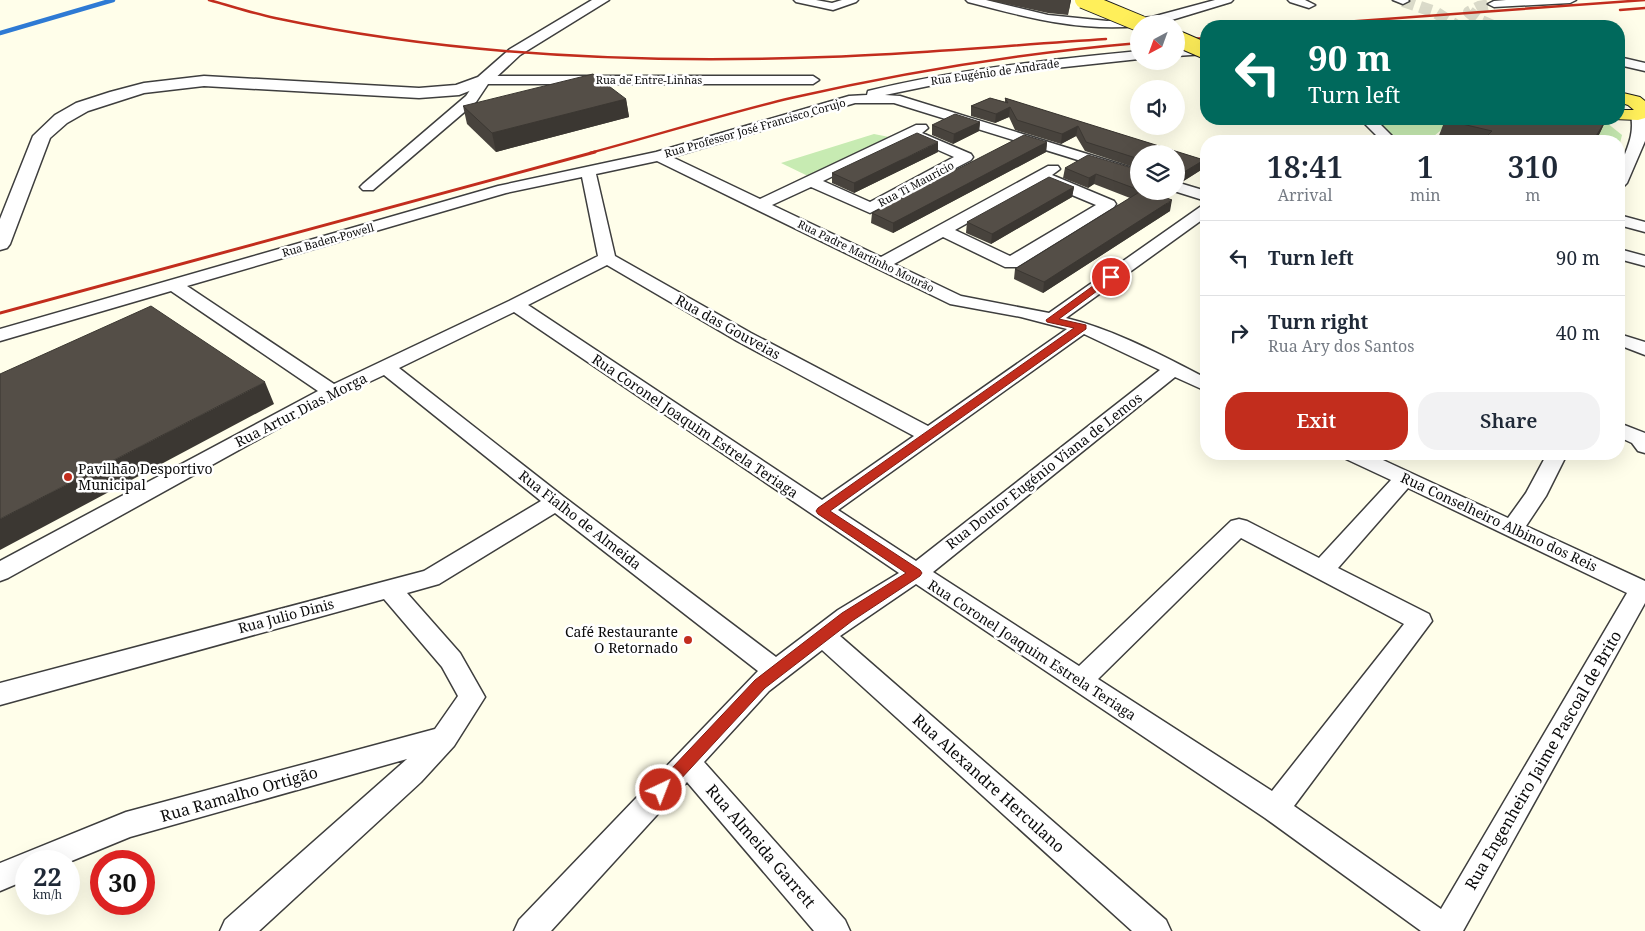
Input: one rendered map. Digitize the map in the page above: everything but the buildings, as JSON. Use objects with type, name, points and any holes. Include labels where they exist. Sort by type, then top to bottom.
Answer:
[{"type":"main road","points":[[1084,0],[1130,19]]},
{"type":"main road","points":[[1185,42],[1200,48]]},
{"type":"main road","points":[[1625,99],[1640,105],[1644,109],[1625,114]]},
{"type":"street","points":[[368,188],[472,99],[484,80],[515,52],[602,0]]},
{"type":"street","points":[[800,0],[833,7],[852,0]]},
{"type":"street","points":[[972,0],[1047,18],[1125,25],[1155,21],[1227,0]]},
{"type":"street","points":[[1294,0],[1309,6]]},
{"type":"street","points":[[1494,4],[1570,0]]},
{"type":"street","points":[[1185,51],[1200,50]]},
{"type":"street","name":"Rua Eugénio de Andrade","points":[[854,99],[911,84],[974,72],[1130,56]]},
{"type":"street","points":[[1625,64],[1645,69]]},
{"type":"street","points":[[0,244],[42,136],[60,119],[82,107],[116,95],[172,84],[204,81],[419,93],[459,90],[484,80]]},
{"type":"street","name":"Rua de Entre-Linhas","points":[[484,80],[813,80]]},
{"type":"street","name":"Rua Professor José Francisco Corujo","points":[[659,156],[854,99],[895,100],[1130,172]]},
{"type":"street","points":[[1625,172],[1641,142],[1643,110]]},
{"type":"street","points":[[762,204],[946,116]]},
{"type":"street","points":[[1625,120],[1642,133]]},
{"type":"street","points":[[1373,125],[1384,135]]},
{"type":"street","name":"Rua Ti Maurício","points":[[811,181],[870,208],[966,157],[910,133]]},
{"type":"street","name":"Rua Baden-Powell","points":[[0,335],[502,189],[659,156]]},
{"type":"street","name":"Rua Padre Martinho Mourão","points":[[659,156],[762,204],[956,300],[1082,327]]},
{"type":"street","points":[[881,264],[1077,156]]},
{"type":"street","points":[[588,170],[607,258]]},
{"type":"street","points":[[942,230],[1012,263],[1108,204],[1041,176]]},
{"type":"street","points":[[1185,189],[1200,194]]},
{"type":"street","points":[[1051,320],[1200,214]]},
{"type":"street","points":[[1625,222],[1645,227]]},
{"type":"street","points":[[1187,224],[1200,229]]},
{"type":"street","points":[[1625,256],[1645,262]]},
{"type":"street","name":"Rua Artur Dias Morga","points":[[0,572],[333,392],[515,305],[607,258]]},
{"type":"street","name":"Rua das Gouveias","points":[[607,258],[744,337],[929,435]]},
{"type":"street","points":[[174,285],[333,392]]},
{"type":"street","name":"Rua Coronel Joaquim Estrela Teriaga","points":[[515,305],[822,511],[1275,810],[1446,931]]},
{"type":"street","points":[[822,511],[1082,327],[1133,349],[1200,382]]},
{"type":"street","points":[[1625,341],[1645,349]]},
{"type":"street","name":"Rua Fialho de Almeida","points":[[386,367],[556,502],[776,671]]},
{"type":"street","name":"Rua Doutor Eugénio Viana de Lemos","points":[[530,931],[760,684],[847,617],[916,573],[1173,369]]},
{"type":"street","points":[[1625,432],[1639,438],[1645,446]]},
{"type":"street","name":"Rua Conselheiro Albino dos Reis","points":[[1366,460],[1643,590]]},
{"type":"street","points":[[1512,529],[1534,496],[1554,460]]},
{"type":"street","points":[[1322,570],[1405,478]]},
{"type":"street","name":"Rua Julio Dinis","points":[[0,694],[388,588],[431,578],[556,502]]},
{"type":"street","points":[[1080,681],[1239,527],[1420,621],[1275,810]]},
{"type":"street","points":[[236,931],[411,774],[444,738],[472,697],[451,660],[388,588]]},
{"type":"street","name":"Rua Engenheiro Jaime Pascoal de Brito","points":[[1446,931],[1643,590]]},
{"type":"street","name":"Rua Alexandre Herculano","points":[[822,636],[845,654],[1155,931]]},
{"type":"street","name":"Rua Ramalho Ortigão","points":[[66,850],[126,826],[326,769],[444,738]]},
{"type":"street","name":"Rua Almeida Garrett","points":[[687,762],[834,931]]},
{"type":"street","points":[[0,877],[15,871]]},
{"type":"green space","points":[[1373,125],[1447,125],[1435,135],[1384,135]]},
{"type":"green space","points":[[1503,125],[1610,125],[1622,135],[1590,135],[1566,130]]},
{"type":"green space","points":[[874,134],[889,137],[890,140],[810,177],[781,163]]},
{"type":"waterway","points":[[0,33],[113,0]]},
{"type":"tunnel","points":[[1403,1],[1435,12],[1448,20]]},
{"type":"tunnel","points":[[1479,20],[1469,12],[1479,7],[1494,4]]},
{"type":"railway","points":[[209,0],[275,18],[411,41],[480,49],[618,58],[756,59],[860,56],[1106,39]]},
{"type":"railway","points":[[1371,20],[1645,0]]},
{"type":"railway","points":[[1620,10],[1645,8]]},
{"type":"railway","points":[[1185,39],[1200,38]]},
{"type":"railway","points":[[590,153],[766,104],[877,80],[964,64],[1130,44]]},
{"type":"railway","points":[[0,313],[595,152]]},
{"type":"place","name":"Pavilhão Desportivo Municipal","points":[[68,477]]},
{"type":"place","name":"Café Restaurante O Retornado","points":[[688,640]]},
{"type":"route","points":[[661,790],[760,684],[847,617],[916,573],[822,511],[1082,327],[1051,320],[1111,277]]}]
